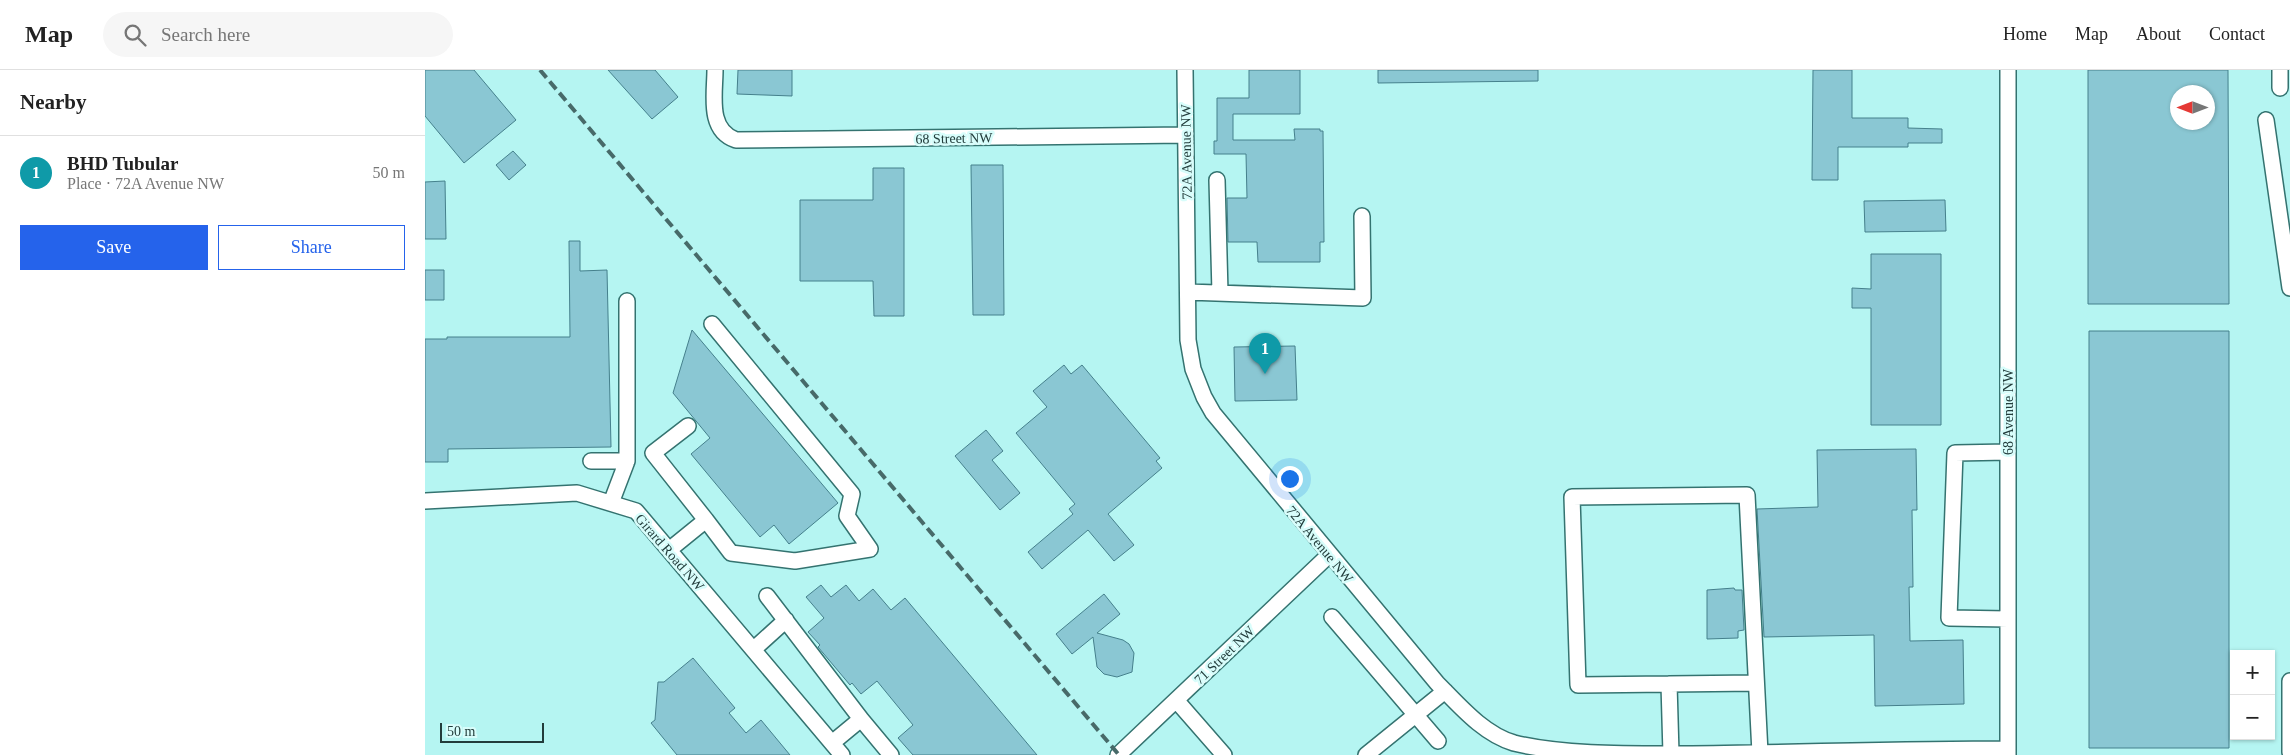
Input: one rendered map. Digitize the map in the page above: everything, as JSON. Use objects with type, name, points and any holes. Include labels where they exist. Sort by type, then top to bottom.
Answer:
[{"type":"street","name":"68 Street NW","points":[[715,70],[717,124],[724,134],[743,141],[1185,135]]},
{"type":"street","name":"72A Avenue NW","points":[[1185,70],[1190,356],[1204,397],[1238,445],[1464,711],[1487,729],[1511,742],[1555,750],[1621,754]]},
{"type":"street","name":"68 Avenue NW","points":[[2007,70],[2008,752]]},
{"type":"street","points":[[2280,70],[2280,88]]},
{"type":"street","points":[[2266,120],[2290,288]]},
{"type":"street","points":[[1217,180],[1220,293]]},
{"type":"street","points":[[1188,292],[1363,298],[1362,216]]},
{"type":"street","points":[[611,504],[627,462],[627,301]]},
{"type":"street","points":[[688,426],[653,453],[731,553],[795,561],[870,549],[847,516],[851,494],[712,324]]},
{"type":"street","points":[[2008,452],[1955,453],[1949,618],[2008,619]]},
{"type":"street","points":[[591,461],[627,462]]},
{"type":"street","name":"Girard Road NW","points":[[425,501],[577,493],[636,511],[842,755]]},
{"type":"street","points":[[1756,683],[1577,685],[1572,497],[1747,495],[1760,753]]},
{"type":"street","points":[[669,550],[705,520]]},
{"type":"street","name":"71 Street NW","points":[[1118,755],[1329,554]]},
{"type":"street","points":[[767,596],[861,719],[891,755]]},
{"type":"street","points":[[1332,617],[1438,741]]},
{"type":"street","points":[[754,649],[786,620]]},
{"type":"street","points":[[2289,752],[2290,681]]},
{"type":"street","points":[[1669,684],[1671,754]]},
{"type":"street","points":[[1366,755],[1445,690]]},
{"type":"street","points":[[1176,700],[1224,755]]},
{"type":"street","points":[[832,743],[861,719]]},
{"type":"street","points":[[1621,754],[2008,752]]},
{"type":"building","points":[[425,70],[474,70],[516,120],[464,163],[425,116]]},
{"type":"building","points":[[608,70],[655,70],[678,97],[652,119]]},
{"type":"building","points":[[738,70],[792,70],[792,96],[737,94]]},
{"type":"building","points":[[1249,70],[1300,70],[1300,114],[1233,114],[1233,140],[1295,140],[1294,129],[1320,129],[1320,131],[1323,131],[1324,242],[1320,242],[1320,262],[1258,262],[1257,242],[1228,242],[1227,198],[1247,198],[1246,154],[1214,154],[1214,141],[1217,141],[1217,98],[1249,98]]},
{"type":"building","points":[[1378,70],[1538,70],[1538,81],[1378,83]]},
{"type":"building","points":[[1813,70],[1852,70],[1852,118],[1908,118],[1908,128],[1942,129],[1942,143],[1908,143],[1908,147],[1838,147],[1838,180],[1812,180]]},
{"type":"building","points":[[2088,70],[2228,70],[2229,304],[2088,304]]},
{"type":"building","points":[[513,151],[526,165],[509,180],[496,165]]},
{"type":"building","points":[[971,165],[1003,165],[1004,315],[973,315]]},
{"type":"building","points":[[873,168],[904,168],[904,316],[874,316],[873,281],[800,281],[800,200],[873,200]]},
{"type":"building","points":[[445,181],[446,239],[425,239],[425,182]]},
{"type":"building","points":[[1945,200],[1946,231],[1865,232],[1864,201]]},
{"type":"building","points":[[569,241],[580,241],[580,271],[607,270],[611,447],[448,449],[448,462],[425,462],[425,339],[447,339],[447,337],[570,337]]},
{"type":"building","points":[[1871,254],[1941,254],[1941,425],[1871,425],[1871,308],[1852,308],[1852,288],[1871,289]]},
{"type":"building","points":[[425,270],[444,270],[444,300],[425,300]]},
{"type":"building","points":[[692,330],[838,503],[789,544],[774,525],[760,537],[691,454],[710,438],[673,393]]},
{"type":"building","points":[[2089,331],[2229,331],[2229,748],[2089,748]]},
{"type":"building","points":[[1295,346],[1297,400],[1235,401],[1234,347]]},
{"type":"building","points":[[1064,365],[1071,374],[1082,365],[1160,458],[1156,461],[1162,468],[1108,514],[1134,545],[1114,561],[1088,530],[1042,569],[1028,552],[1073,514],[1069,509],[1075,504],[1016,433],[1047,407],[1033,391]]},
{"type":"building","points":[[986,430],[1003,451],[992,460],[1020,493],[1000,510],[955,456]]},
{"type":"building","points":[[1916,449],[1917,510],[1912,510],[1913,587],[1909,587],[1910,641],[1963,640],[1964,704],[1875,706],[1874,635],[1764,637],[1757,509],[1818,507],[1817,450]]},
{"type":"building","points":[[821,585],[831,597],[846,585],[859,601],[873,589],[891,610],[905,598],[1037,755],[913,755],[898,738],[913,725],[877,681],[861,694],[852,683],[850,685],[808,632],[824,618],[806,597]]},
{"type":"building","points":[[1734,588],[1735,590],[1742,590],[1744,630],[1738,631],[1738,638],[1707,639],[1707,590]]},
{"type":"building","points":[[1104,594],[1120,614],[1097,633],[1123,640],[1129,644],[1134,653],[1132,672],[1117,677],[1104,674],[1097,667],[1093,637],[1072,654],[1056,634]]},
{"type":"building","points":[[693,658],[735,708],[729,713],[746,733],[761,720],[790,755],[677,755],[651,723],[655,720],[658,682],[664,682]]},
{"type":"railway","points":[[540,70],[1119,755]]},
{"type":"place","name":"BHD Tubular","points":[[1265,374]]}]
